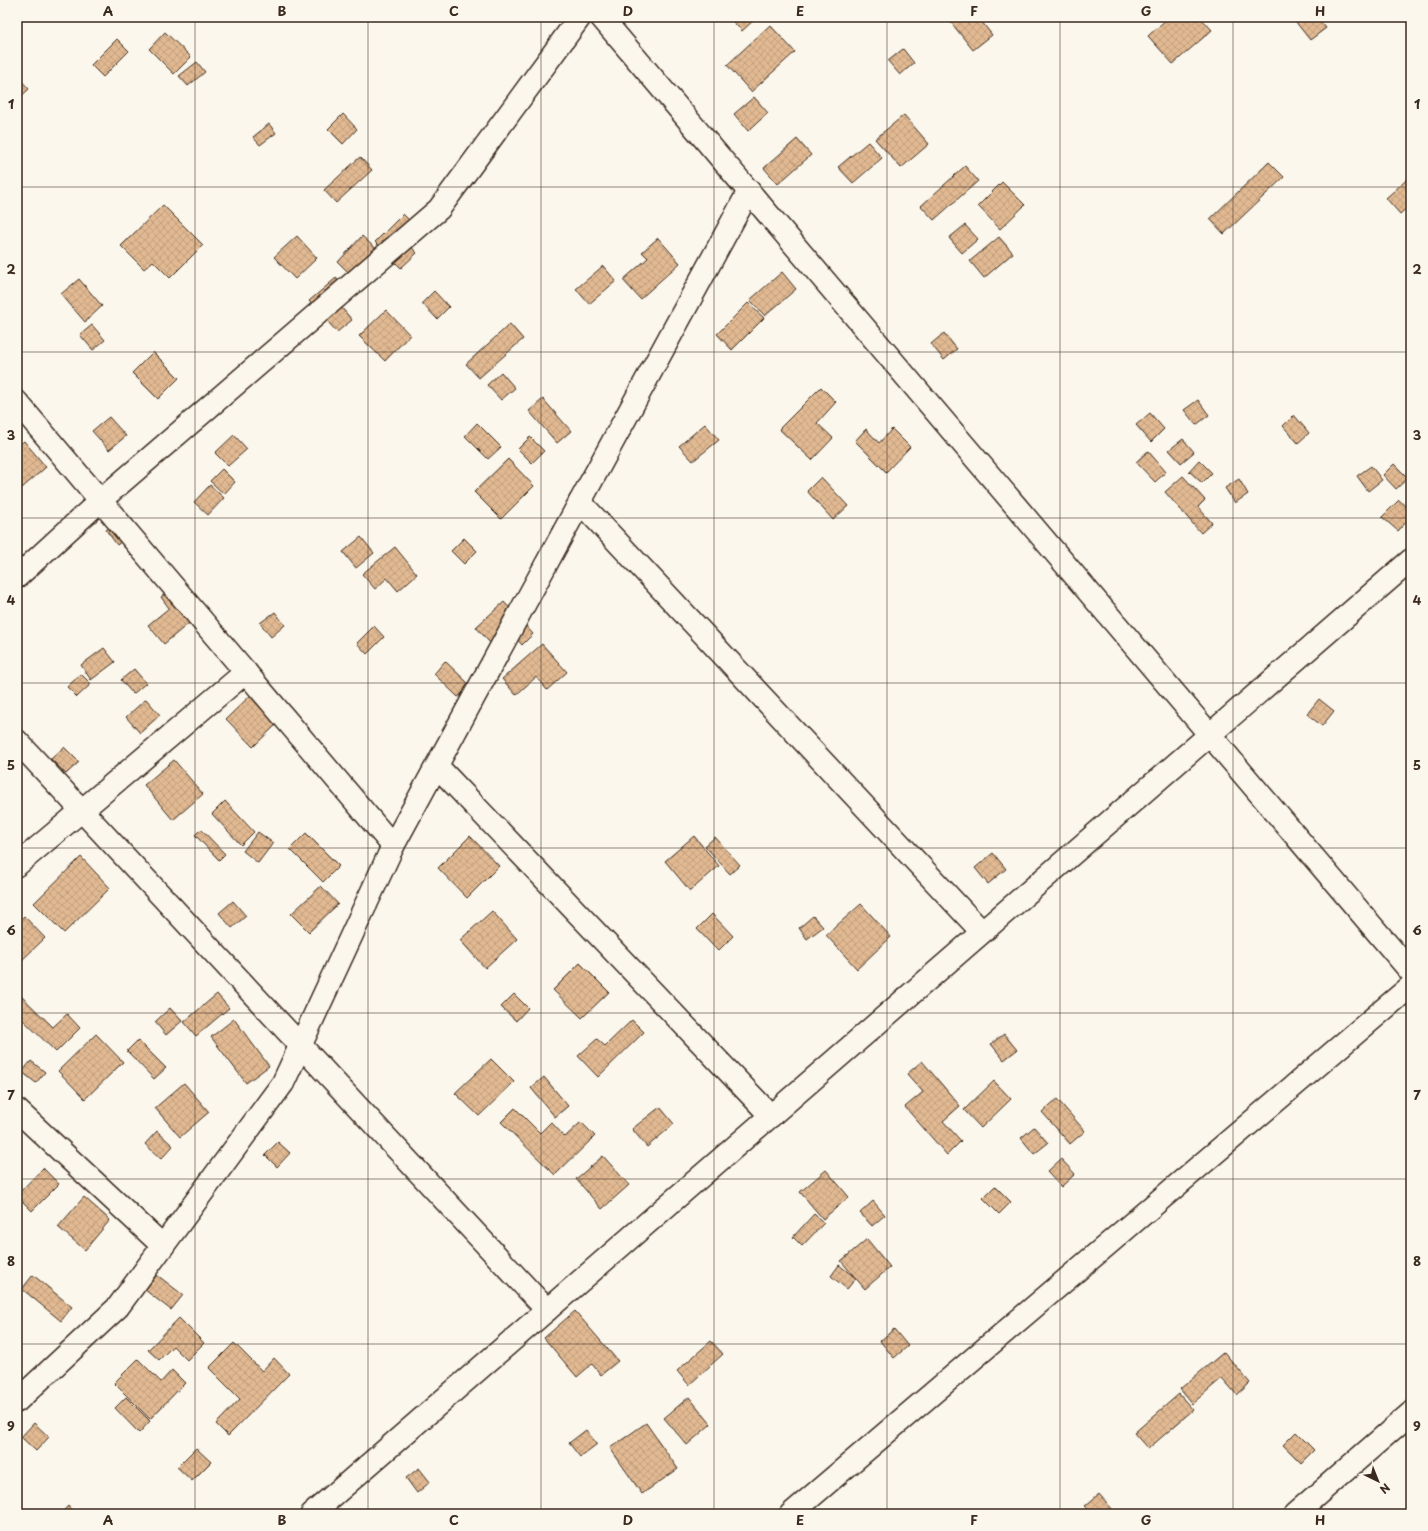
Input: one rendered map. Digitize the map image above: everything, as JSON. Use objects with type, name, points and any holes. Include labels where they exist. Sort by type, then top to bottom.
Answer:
[{"type":"street","points":[[17,577],[101,500],[439,209],[580,17]]},
{"type":"street","points":[[601,17],[1411,972]]},
{"type":"street","points":[[17,1400],[118,1307],[283,1083],[393,846],[749,191]]},
{"type":"street","points":[[17,402],[393,846]]},
{"type":"street","points":[[580,502],[982,932]]},
{"type":"street","points":[[312,1514],[1411,560]]},
{"type":"street","points":[[17,865],[246,672]]},
{"type":"street","points":[[17,741],[547,1310]]},
{"type":"street","points":[[437,766],[771,1116]]},
{"type":"street","points":[[791,1514],[1411,986]]},
{"type":"street","points":[[17,1110],[163,1246]]},
{"type":"street","points":[[1295,1514],[1411,1413]]},
{"type":"building","points":[[953,17],[978,17],[992,35],[973,50],[949,20]]},
{"type":"building","points":[[1169,17],[1200,17],[1212,30],[1173,64],[1148,36]]},
{"type":"building","points":[[1300,17],[1317,17],[1326,28],[1310,40],[1295,21]]},
{"type":"building","points":[[729,18],[756,18],[742,31]]},
{"type":"building","points":[[770,25],[795,52],[751,92],[727,65]]},
{"type":"building","points":[[165,32],[191,57],[174,74],[149,49]]},
{"type":"building","points":[[117,39],[129,51],[103,77],[91,65]]},
{"type":"building","points":[[903,49],[914,63],[900,75],[888,61]]},
{"type":"building","points":[[197,62],[205,72],[188,86],[179,76]]},
{"type":"building","points":[[17,76],[29,89],[17,100]]},
{"type":"building","points":[[754,97],[768,113],[748,131],[734,114]]},
{"type":"building","points":[[343,114],[357,129],[343,144],[328,129]]},
{"type":"building","points":[[904,115],[929,144],[901,168],[875,139]]},
{"type":"building","points":[[269,124],[276,133],[260,145],[253,137]]},
{"type":"building","points":[[797,139],[811,155],[778,184],[764,168]]},
{"type":"building","points":[[868,142],[882,158],[853,183],[838,167]]},
{"type":"building","points":[[360,157],[372,170],[336,203],[324,190]]},
{"type":"building","points":[[1269,162],[1284,177],[1224,234],[1210,219]]},
{"type":"building","points":[[965,166],[978,181],[934,220],[921,206]]},
{"type":"building","points":[[1411,176],[1411,204],[1400,214],[1386,198]]},
{"type":"building","points":[[1002,182],[1025,205],[1000,229],[978,206]]},
{"type":"building","points":[[163,205],[203,245],[170,278],[153,261],[144,269],[121,246]]},
{"type":"building","points":[[403,214],[417,228],[405,240],[417,253],[401,268],[375,242]]},
{"type":"building","points":[[965,225],[978,239],[962,253],[949,238]]},
{"type":"building","points":[[297,236],[317,258],[295,279],[274,257]]},
{"type":"building","points":[[362,236],[376,249],[352,276],[338,262]]},
{"type":"building","points":[[999,237],[1013,253],[984,278],[970,261]]},
{"type":"building","points":[[658,238],[680,263],[640,299],[623,280],[648,258],[642,252]]},
{"type":"building","points":[[603,266],[616,281],[589,304],[576,289]]},
{"type":"building","points":[[782,272],[796,289],[765,316],[750,300]]},
{"type":"building","points":[[336,278],[352,297],[341,307],[352,320],[337,332],[309,301]]},
{"type":"building","points":[[79,279],[102,306],[85,322],[61,294]]},
{"type":"building","points":[[434,291],[449,307],[437,319],[422,303]]},
{"type":"building","points":[[748,303],[764,318],[732,350],[717,334]]},
{"type":"building","points":[[386,310],[410,335],[385,361],[359,336]]},
{"type":"building","points":[[510,324],[523,339],[479,378],[466,364]]},
{"type":"building","points":[[92,325],[105,340],[93,350],[80,335]]},
{"type":"building","points":[[944,333],[957,349],[944,360],[931,344]]},
{"type":"building","points":[[153,352],[179,378],[158,399],[132,373]]},
{"type":"building","points":[[501,372],[515,388],[501,400],[487,385]]},
{"type":"building","points":[[821,387],[836,402],[817,423],[833,438],[812,460],[779,429]]},
{"type":"building","points":[[543,399],[571,431],[557,443],[529,411]]},
{"type":"building","points":[[1198,400],[1209,415],[1196,425],[1184,410]]},
{"type":"building","points":[[1150,413],[1164,429],[1151,442],[1136,425]]},
{"type":"building","points":[[1294,415],[1309,433],[1298,443],[1283,426]]},
{"type":"building","points":[[109,417],[126,436],[109,450],[92,431]]},
{"type":"building","points":[[477,423],[501,447],[488,459],[465,436]]},
{"type":"building","points":[[705,424],[719,440],[693,461],[679,446]]},
{"type":"building","points":[[866,429],[879,443],[892,429],[910,447],[886,472],[855,441]]},
{"type":"building","points":[[234,435],[247,449],[228,466],[215,453]]},
{"type":"building","points":[[530,437],[544,451],[532,463],[518,449]]},
{"type":"building","points":[[1183,439],[1194,452],[1181,463],[1169,450]]},
{"type":"building","points":[[24,441],[46,467],[22,488],[17,483],[17,447]]},
{"type":"building","points":[[1148,451],[1166,472],[1155,482],[1136,462]]},
{"type":"building","points":[[508,459],[534,486],[501,519],[474,492]]},
{"type":"building","points":[[1199,460],[1212,473],[1202,483],[1189,471]]},
{"type":"building","points":[[1394,464],[1408,478],[1396,489],[1383,475]]},
{"type":"building","points":[[1371,466],[1382,480],[1368,491],[1357,476]]},
{"type":"building","points":[[222,469],[235,482],[224,494],[210,481]]},
{"type":"building","points":[[1183,476],[1205,500],[1198,507],[1212,523],[1201,533],[1165,492]]},
{"type":"building","points":[[821,477],[848,506],[833,520],[807,491]]},
{"type":"building","points":[[1239,479],[1248,494],[1235,503],[1225,488]]},
{"type":"building","points":[[210,485],[224,498],[208,515],[194,502]]},
{"type":"building","points":[[1399,500],[1411,511],[1411,517],[1398,531],[1382,517]]},
{"type":"building","points":[[121,519],[132,533],[117,545],[106,530]]},
{"type":"building","points":[[361,537],[374,553],[356,568],[343,552]]},
{"type":"building","points":[[464,538],[477,551],[464,564],[451,551]]},
{"type":"building","points":[[395,547],[417,574],[398,591],[387,578],[375,589],[362,574]]},
{"type":"building","points":[[175,585],[200,614],[164,644],[148,625],[169,608],[161,597]]},
{"type":"building","points":[[504,602],[533,634],[522,645],[508,628],[490,643],[476,627]]},
{"type":"building","points":[[275,612],[285,625],[271,637],[260,623]]},
{"type":"building","points":[[374,626],[384,637],[367,654],[357,643]]},
{"type":"building","points":[[542,644],[567,672],[547,690],[536,677],[516,695],[502,679]]},
{"type":"building","points":[[104,648],[115,662],[91,680],[81,665]]},
{"type":"building","points":[[445,661],[470,685],[458,697],[434,674]]},
{"type":"building","points":[[134,669],[146,683],[133,694],[121,680]]},
{"type":"building","points":[[81,674],[91,684],[77,697],[67,687]]},
{"type":"building","points":[[257,689],[284,717],[253,747],[226,719]]},
{"type":"building","points":[[146,699],[160,715],[140,733],[126,717]]},
{"type":"building","points":[[1319,699],[1334,711],[1322,726],[1307,714]]},
{"type":"building","points":[[64,747],[79,762],[66,774],[51,759]]},
{"type":"building","points":[[174,760],[203,794],[173,820],[144,785]]},
{"type":"building","points":[[225,801],[254,832],[241,845],[212,814]]},
{"type":"building","points":[[201,829],[225,854],[219,860],[195,835]]},
{"type":"building","points":[[258,832],[273,843],[258,863],[243,851]]},
{"type":"building","points":[[306,833],[339,866],[323,882],[290,849]]},
{"type":"building","points":[[470,836],[499,866],[467,898],[438,868]]},
{"type":"building","points":[[694,836],[719,866],[690,891],[665,861]]},
{"type":"building","points":[[715,837],[740,865],[730,874],[705,846]]},
{"type":"building","points":[[993,853],[1006,869],[988,884],[975,868]]},
{"type":"building","points":[[81,857],[110,888],[64,933],[34,903]]},
{"type":"building","points":[[321,886],[338,904],[309,932],[291,914]]},
{"type":"building","points":[[233,901],[246,916],[232,928],[219,913]]},
{"type":"building","points":[[861,904],[891,937],[857,969],[826,935]]},
{"type":"building","points":[[492,911],[517,939],[485,968],[460,940]]},
{"type":"building","points":[[712,914],[733,936],[718,951],[697,929]]},
{"type":"building","points":[[24,916],[45,938],[20,962],[17,958],[17,923]]},
{"type":"building","points":[[813,916],[823,927],[807,939],[799,928]]},
{"type":"building","points":[[580,963],[609,992],[582,1018],[553,990]]},
{"type":"building","points":[[17,992],[53,1027],[67,1014],[80,1028],[56,1052],[17,1014]]},
{"type":"building","points":[[217,994],[229,1008],[196,1036],[184,1022]]},
{"type":"building","points":[[514,994],[528,1008],[516,1021],[501,1007]]},
{"type":"building","points":[[170,1008],[182,1021],[166,1035],[155,1022]]},
{"type":"building","points":[[234,1019],[269,1066],[246,1083],[211,1037]]},
{"type":"building","points":[[632,1020],[644,1032],[598,1077],[578,1056],[597,1039],[605,1046]]},
{"type":"building","points":[[96,1034],[123,1062],[85,1099],[58,1071]]},
{"type":"building","points":[[1004,1034],[1017,1050],[1004,1060],[991,1044]]},
{"type":"building","points":[[138,1040],[166,1068],[154,1079],[127,1051]]},
{"type":"building","points":[[491,1059],[514,1082],[479,1116],[455,1093]]},
{"type":"building","points":[[31,1061],[45,1072],[36,1083],[22,1072]]},
{"type":"building","points":[[922,1061],[960,1106],[943,1121],[961,1141],[947,1155],[905,1107],[923,1092],[907,1074]]},
{"type":"building","points":[[544,1077],[568,1106],[555,1117],[531,1088]]},
{"type":"building","points":[[994,1081],[1011,1099],[981,1128],[964,1110]]},
{"type":"building","points":[[184,1083],[209,1112],[180,1137],[155,1108]]},
{"type":"building","points":[[1057,1099],[1085,1131],[1070,1144],[1042,1112]]},
{"type":"building","points":[[660,1107],[674,1124],[647,1147],[632,1129]]},
{"type":"building","points":[[515,1108],[540,1133],[551,1122],[565,1137],[581,1122],[595,1136],[555,1175],[501,1122]]},
{"type":"building","points":[[1034,1127],[1048,1143],[1034,1154],[1021,1138]]},
{"type":"building","points":[[157,1131],[173,1146],[161,1159],[145,1144]]},
{"type":"building","points":[[278,1142],[290,1153],[277,1167],[265,1155]]},
{"type":"building","points":[[603,1156],[629,1185],[602,1209],[576,1179]]},
{"type":"building","points":[[1061,1159],[1075,1174],[1061,1187],[1047,1172]]},
{"type":"building","points":[[43,1168],[59,1184],[32,1211],[17,1195]]},
{"type":"building","points":[[826,1170],[849,1197],[823,1219],[800,1192]]},
{"type":"building","points":[[995,1186],[1011,1202],[999,1214],[983,1198]]},
{"type":"building","points":[[84,1197],[110,1220],[85,1250],[58,1227]]},
{"type":"building","points":[[873,1201],[885,1215],[872,1226],[860,1213]]},
{"type":"building","points":[[814,1214],[824,1223],[802,1246],[793,1237]]},
{"type":"building","points":[[867,1239],[890,1267],[865,1289],[841,1261]]},
{"type":"building","points":[[839,1265],[856,1278],[847,1289],[831,1276]]},
{"type":"building","points":[[33,1275],[72,1307],[61,1321],[22,1289]]},
{"type":"building","points":[[157,1275],[183,1295],[171,1310],[145,1290]]},
{"type":"building","points":[[575,1311],[618,1361],[601,1375],[592,1364],[577,1377],[544,1338]]},
{"type":"building","points":[[179,1318],[204,1343],[187,1360],[173,1346],[159,1360],[148,1350]]},
{"type":"building","points":[[894,1329],[908,1346],[894,1358],[880,1341]]},
{"type":"building","points":[[711,1341],[723,1354],[689,1385],[677,1371]]},
{"type":"building","points":[[234,1343],[262,1371],[274,1358],[289,1374],[228,1436],[216,1424],[240,1399],[209,1368]]},
{"type":"building","points":[[1224,1352],[1250,1383],[1237,1395],[1222,1378],[1192,1404],[1180,1389]]},
{"type":"building","points":[[138,1359],[161,1382],[172,1370],[185,1383],[150,1419],[114,1383]]},
{"type":"building","points":[[1179,1394],[1193,1410],[1148,1449],[1134,1433]]},
{"type":"building","points":[[126,1397],[150,1421],[139,1433],[115,1408]]},
{"type":"building","points":[[689,1397],[711,1424],[687,1445],[664,1418]]},
{"type":"building","points":[[34,1423],[49,1437],[36,1451],[21,1437]]},
{"type":"building","points":[[646,1423],[678,1469],[642,1494],[610,1448]]},
{"type":"building","points":[[586,1430],[597,1444],[580,1457],[569,1443]]},
{"type":"building","points":[[1296,1432],[1314,1450],[1301,1463],[1283,1445]]},
{"type":"building","points":[[196,1448],[211,1462],[192,1481],[177,1467]]},
{"type":"building","points":[[419,1468],[430,1482],[417,1493],[406,1478]]},
{"type":"building","points":[[1099,1494],[1113,1510],[1109,1514],[1092,1514],[1085,1506]]},
{"type":"building","points":[[68,1506],[75,1514],[60,1514]]}]
